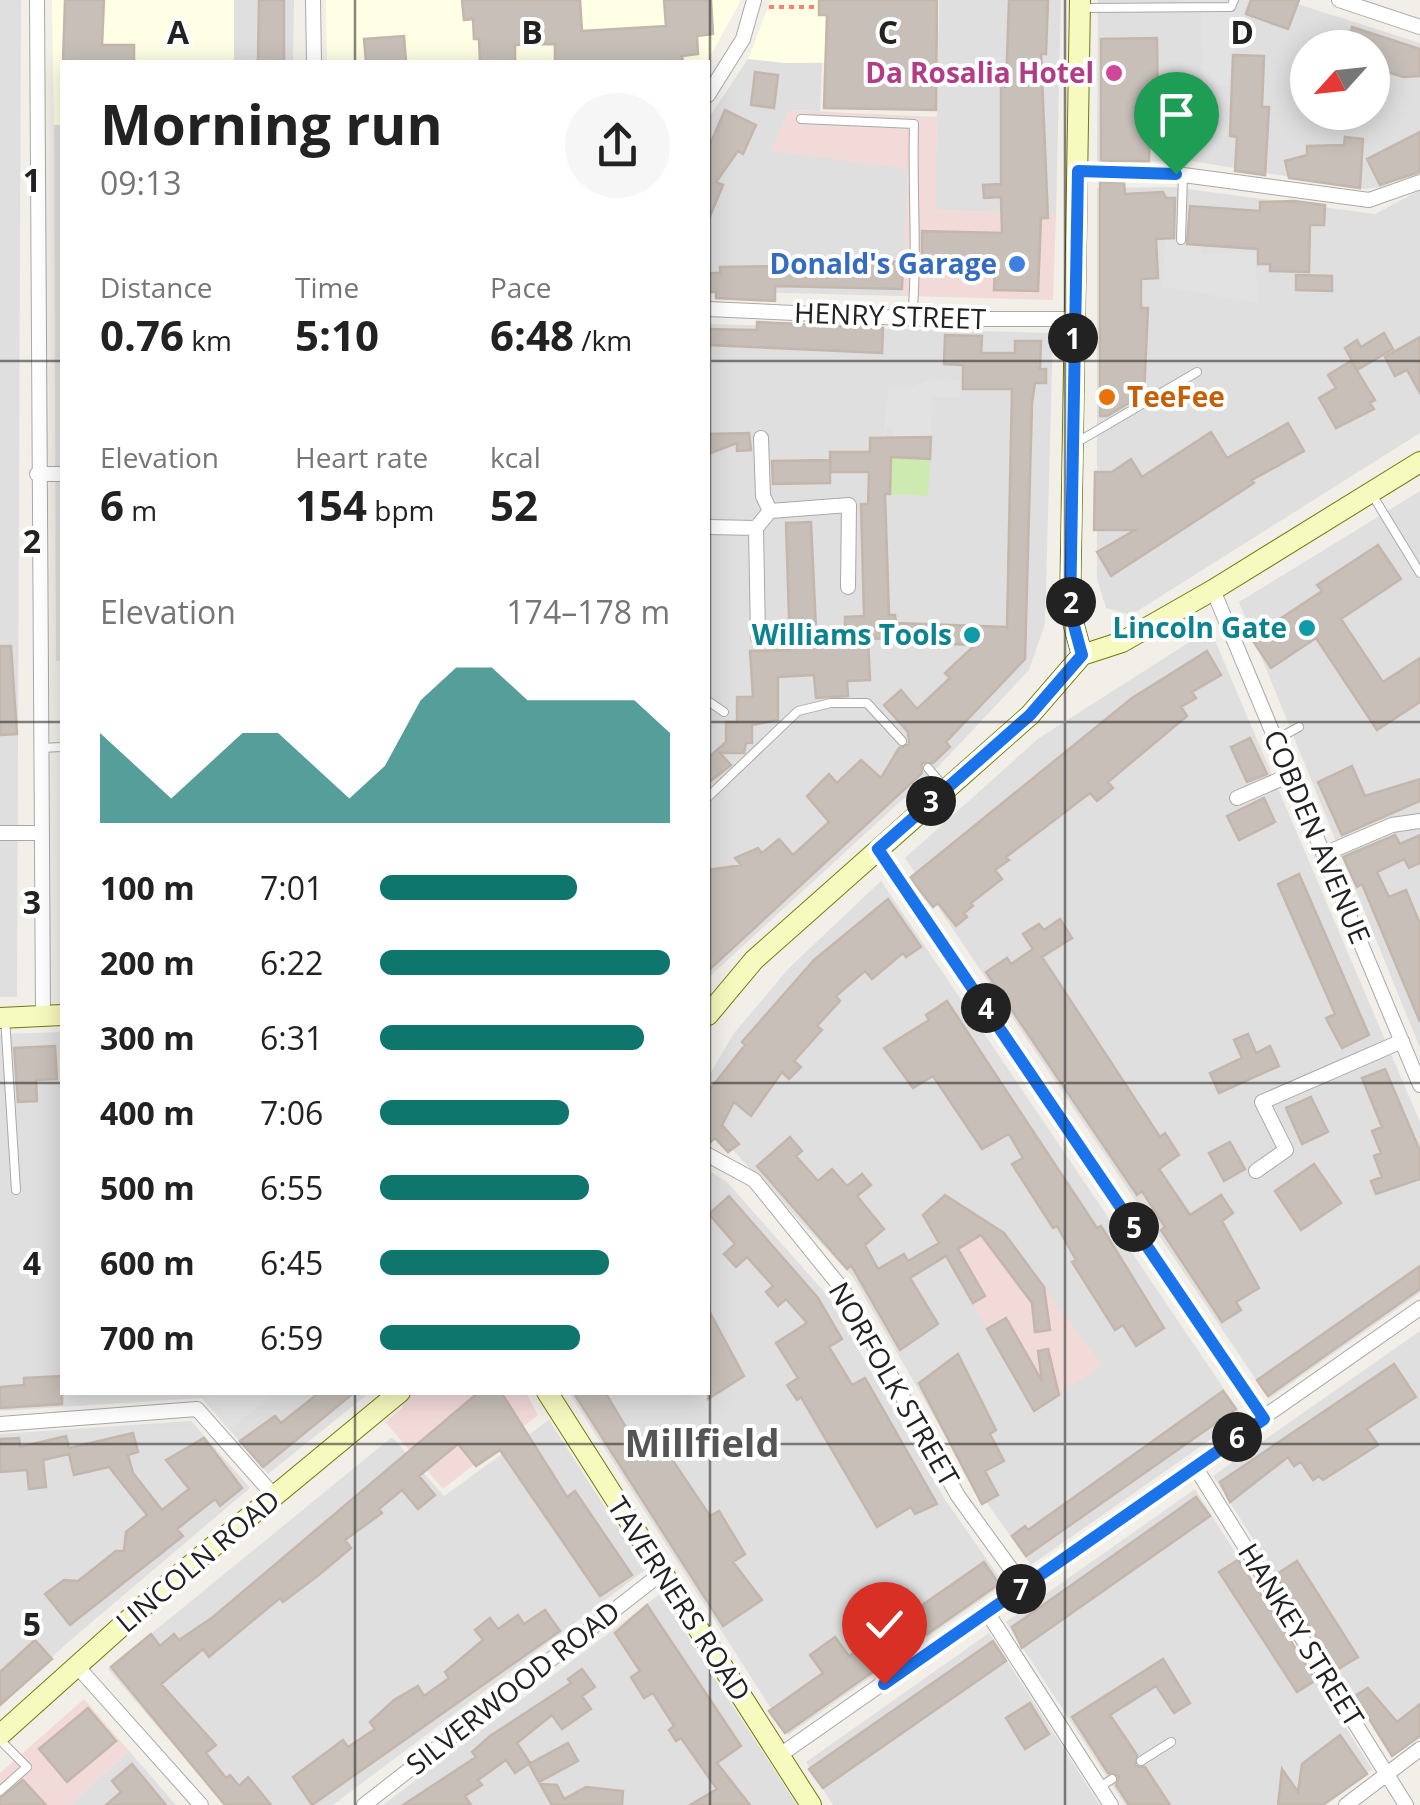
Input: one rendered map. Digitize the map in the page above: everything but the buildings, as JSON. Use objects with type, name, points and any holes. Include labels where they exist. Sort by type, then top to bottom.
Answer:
[{"type":"street","points":[[2,1018],[52,1016],[41,833],[37,0]]},
{"type":"street","points":[[314,0],[314,60]]},
{"type":"street","points":[[1339,0],[1420,28]]},
{"type":"street","points":[[710,92],[761,4]]},
{"type":"street","points":[[1080,4],[1070,611],[1082,655]]},
{"type":"street","points":[[1078,171],[1183,175],[1370,200],[1420,182]]},
{"type":"street","name":"HENRY STREET","points":[[710,309],[912,319],[1073,319]]},
{"type":"street","points":[[761,438],[763,496],[770,510]]},
{"type":"street","points":[[710,1011],[754,960],[1030,715],[1082,655],[1122,642],[1420,462]]},
{"type":"street","points":[[37,474],[60,474]]},
{"type":"street","points":[[758,637],[756,528],[770,510],[849,505],[848,586]]},
{"type":"street","points":[[710,527],[756,528]]},
{"type":"street","name":"COBDEN AVENUE","points":[[1213,590],[1420,1085]]},
{"type":"street","points":[[1237,798],[1290,775]]},
{"type":"street","points":[[1324,854],[1392,825],[1420,822]]},
{"type":"street","points":[[0,833],[41,833]]},
{"type":"street","points":[[878,849],[1264,1419]]},
{"type":"street","points":[[1256,1171],[1286,1150],[1262,1102],[1402,1041]]},
{"type":"street","name":"NORFOLK STREET","points":[[710,1156],[754,1180],[843,1290],[958,1496],[1024,1587]]},
{"type":"street","points":[[780,1755],[1420,1308]]},
{"type":"street","name":"LINCOLN ROAD","points":[[0,1738],[76,1665],[396,1395]]},
{"type":"street","name":"TAVERNERS ROAD","points":[[549,1395],[811,1805]]},
{"type":"street","points":[[0,1424],[196,1409],[275,1497]]},
{"type":"street","name":"HANKEY STREET","points":[[1194,1465],[1406,1805]]},
{"type":"street","name":"SILVERWOOD ROAD","points":[[364,1805],[663,1572]]},
{"type":"street","points":[[988,1612],[1106,1783],[1111,1805]]},
{"type":"street","points":[[76,1665],[201,1805]]},
{"type":"street","points":[[1346,1805],[1420,1749]]},
{"type":"lane","points":[[1080,4],[1231,7],[1234,0]]},
{"type":"lane","points":[[801,119],[914,124],[911,250],[916,274],[912,319]]},
{"type":"lane","points":[[1181,240],[1183,175]]},
{"type":"lane","points":[[1074,444],[1197,372]]},
{"type":"lane","points":[[1370,493],[1420,572]]},
{"type":"lane","points":[[710,702],[724,712]]},
{"type":"lane","points":[[710,795],[798,710],[831,703],[867,703],[902,741]]},
{"type":"lane","points":[[1276,740],[1299,727]]},
{"type":"lane","points":[[40,748],[60,747]]},
{"type":"lane","points":[[928,768],[945,788]]},
{"type":"lane","points":[[2,1018],[16,1190]]},
{"type":"lane","points":[[0,1738],[27,1767],[0,1791]]},
{"type":"lane","points":[[1141,1761],[1171,1742]]},
{"type":"path","points":[[761,4],[819,7]]},
{"type":"shaded area","points":[[0,0],[21,0],[17,997],[0,997]]},
{"type":"shaded area","points":[[52,0],[234,0],[234,60],[60,60],[60,125],[54,125]]},
{"type":"shaded area","points":[[234,0],[294,0],[293,60],[234,60]]},
{"type":"shaded area","points":[[326,0],[740,0],[708,60],[327,60]]},
{"type":"shaded area","points":[[771,0],[939,0],[937,62],[784,63],[748,59]]},
{"type":"shaded area","points":[[939,0],[1061,0],[1056,214],[935,210]]},
{"type":"shaded area","points":[[1098,0],[1285,0],[1379,30],[1290,30],[1290,130],[1390,130],[1390,33],[1420,43],[1420,168],[1381,187],[1365,189],[1192,161],[1097,162]]},
{"type":"shaded area","points":[[1177,0],[1247,0],[1235,46],[1232,86],[1203,84],[1201,12],[1175,11]]},
{"type":"shaded area","points":[[748,59],[822,63],[820,111],[789,110],[908,169],[903,296],[710,291],[710,116]]},
{"type":"shaded area","points":[[789,110],[937,117],[936,210],[1056,214],[1053,300],[903,296],[908,169],[771,151]]},
{"type":"shaded area","points":[[54,125],[60,125],[60,661],[56,661]]},
{"type":"shaded area","points":[[1172,187],[1375,214],[1420,190],[1420,433],[1131,615],[1106,608],[1097,579],[1097,188]]},
{"type":"shaded area","points":[[1165,238],[1200,248],[1202,254],[1256,252],[1257,303],[1163,287]]},
{"type":"shaded area","points":[[710,324],[1053,333],[1045,624],[1029,670],[937,768],[710,976]]},
{"type":"shaded area","points":[[933,379],[961,380],[959,398],[932,397],[931,436],[894,436],[894,429],[887,428],[883,438],[889,387],[904,389]]},
{"type":"shaded area","points":[[1420,491],[1420,1048],[1239,602]]},
{"type":"shaded area","points":[[1210,629],[1420,1122],[1420,1293],[1269,1399],[905,858],[1039,738]]},
{"type":"shaded area","points":[[881,881],[1243,1417],[1031,1565],[972,1482],[853,1277],[710,1126],[710,1074],[734,1033],[790,967]]},
{"type":"shaded area","points":[[60,1032],[60,1395],[367,1395],[268,1474],[202,1398],[0,1411],[0,1034]]},
{"type":"shaded area","points":[[710,1171],[727,1182],[827,1295],[944,1498],[1004,1584],[788,1735],[570,1395],[710,1395]]},
{"type":"shaded area","points":[[945,1195],[1004,1234],[1102,1365],[1034,1411],[923,1215]]},
{"type":"shaded area","points":[[1420,1331],[1420,1733],[1391,1755],[1213,1476]]},
{"type":"shaded area","points":[[268,1395],[270,1397],[230,1430],[202,1396]]},
{"type":"shaded area","points":[[404,1395],[527,1395],[538,1415],[443,1489],[385,1422],[402,1408]]},
{"type":"shaded area","points":[[549,1420],[645,1570],[333,1805],[225,1805],[108,1669],[392,1437],[444,1496]]},
{"type":"shaded area","points":[[191,1421],[250,1488],[66,1644],[0,1707],[0,1434]]},
{"type":"shaded area","points":[[1195,1489],[1372,1769],[1325,1805],[1125,1805],[1006,1622]]},
{"type":"shaded area","points":[[660,1594],[797,1805],[383,1805]]},
{"type":"shaded area","points":[[989,1633],[1100,1805],[833,1805],[806,1762]]},
{"type":"shaded area","points":[[84,1699],[129,1751],[70,1805],[0,1805],[0,1773]]},
{"type":"shaded area","points":[[129,1751],[176,1805],[70,1805]]},
{"type":"green space","points":[[891,457],[930,459],[928,496],[890,494]]},
{"type":"place","name":"Da Rosalia Hotel","points":[[1114,73]]},
{"type":"place","name":"Donald's Garage","points":[[1017,264]]},
{"type":"place","name":"TeeFee","points":[[1107,397]]},
{"type":"place","name":"Lincoln Gate","points":[[1307,628]]},
{"type":"place","name":"Williams Tools","points":[[972,635]]},
{"type":"district","name":"Millfield","points":[[702,1444]]},
{"type":"route","points":[[884,1684],[1264,1419],[878,849],[1030,715],[1082,655],[1070,611],[1078,171],[1176,174]]}]
